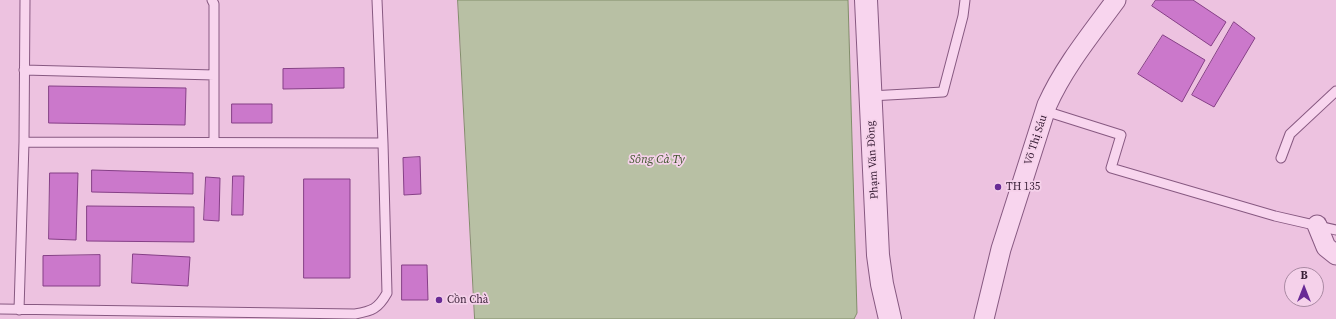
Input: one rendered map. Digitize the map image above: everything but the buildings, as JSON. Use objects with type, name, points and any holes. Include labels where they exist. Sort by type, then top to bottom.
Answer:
[{"type":"street","name":"Phạm Văn Đồng","points":[[866,0],[878,255],[882,284],[890,319]]},
{"type":"street","name":"Võ Thị Sáu","points":[[984,319],[990,289],[1001,249],[1045,111],[1062,77],[1078,52],[1116,0]]},
{"type":"street","points":[[1317,225],[1326,247],[1336,255]]},
{"type":"lane","points":[[19,310],[24,142],[25,0]]},
{"type":"lane","points":[[212,0],[214,4],[214,142]]},
{"type":"lane","points":[[0,309],[355,314],[372,311],[382,303],[387,293],[377,0]]},
{"type":"lane","points":[[870,96],[944,92],[963,16],[965,0]]},
{"type":"lane","points":[[24,70],[214,75]]},
{"type":"lane","points":[[1281,158],[1290,134],[1336,91]]},
{"type":"lane","points":[[1045,111],[1121,135],[1111,168],[1274,216],[1336,230]]},
{"type":"lane","points":[[24,142],[383,143]]},
{"type":"water","name":"Sông Cà Ty","points":[[458,0],[848,0],[857,313],[854,319],[475,319]]},
{"type":"place","name":"TH 135","points":[[998,187]]},
{"type":"place","name":"Cồn Chà","points":[[439,300]]}]
